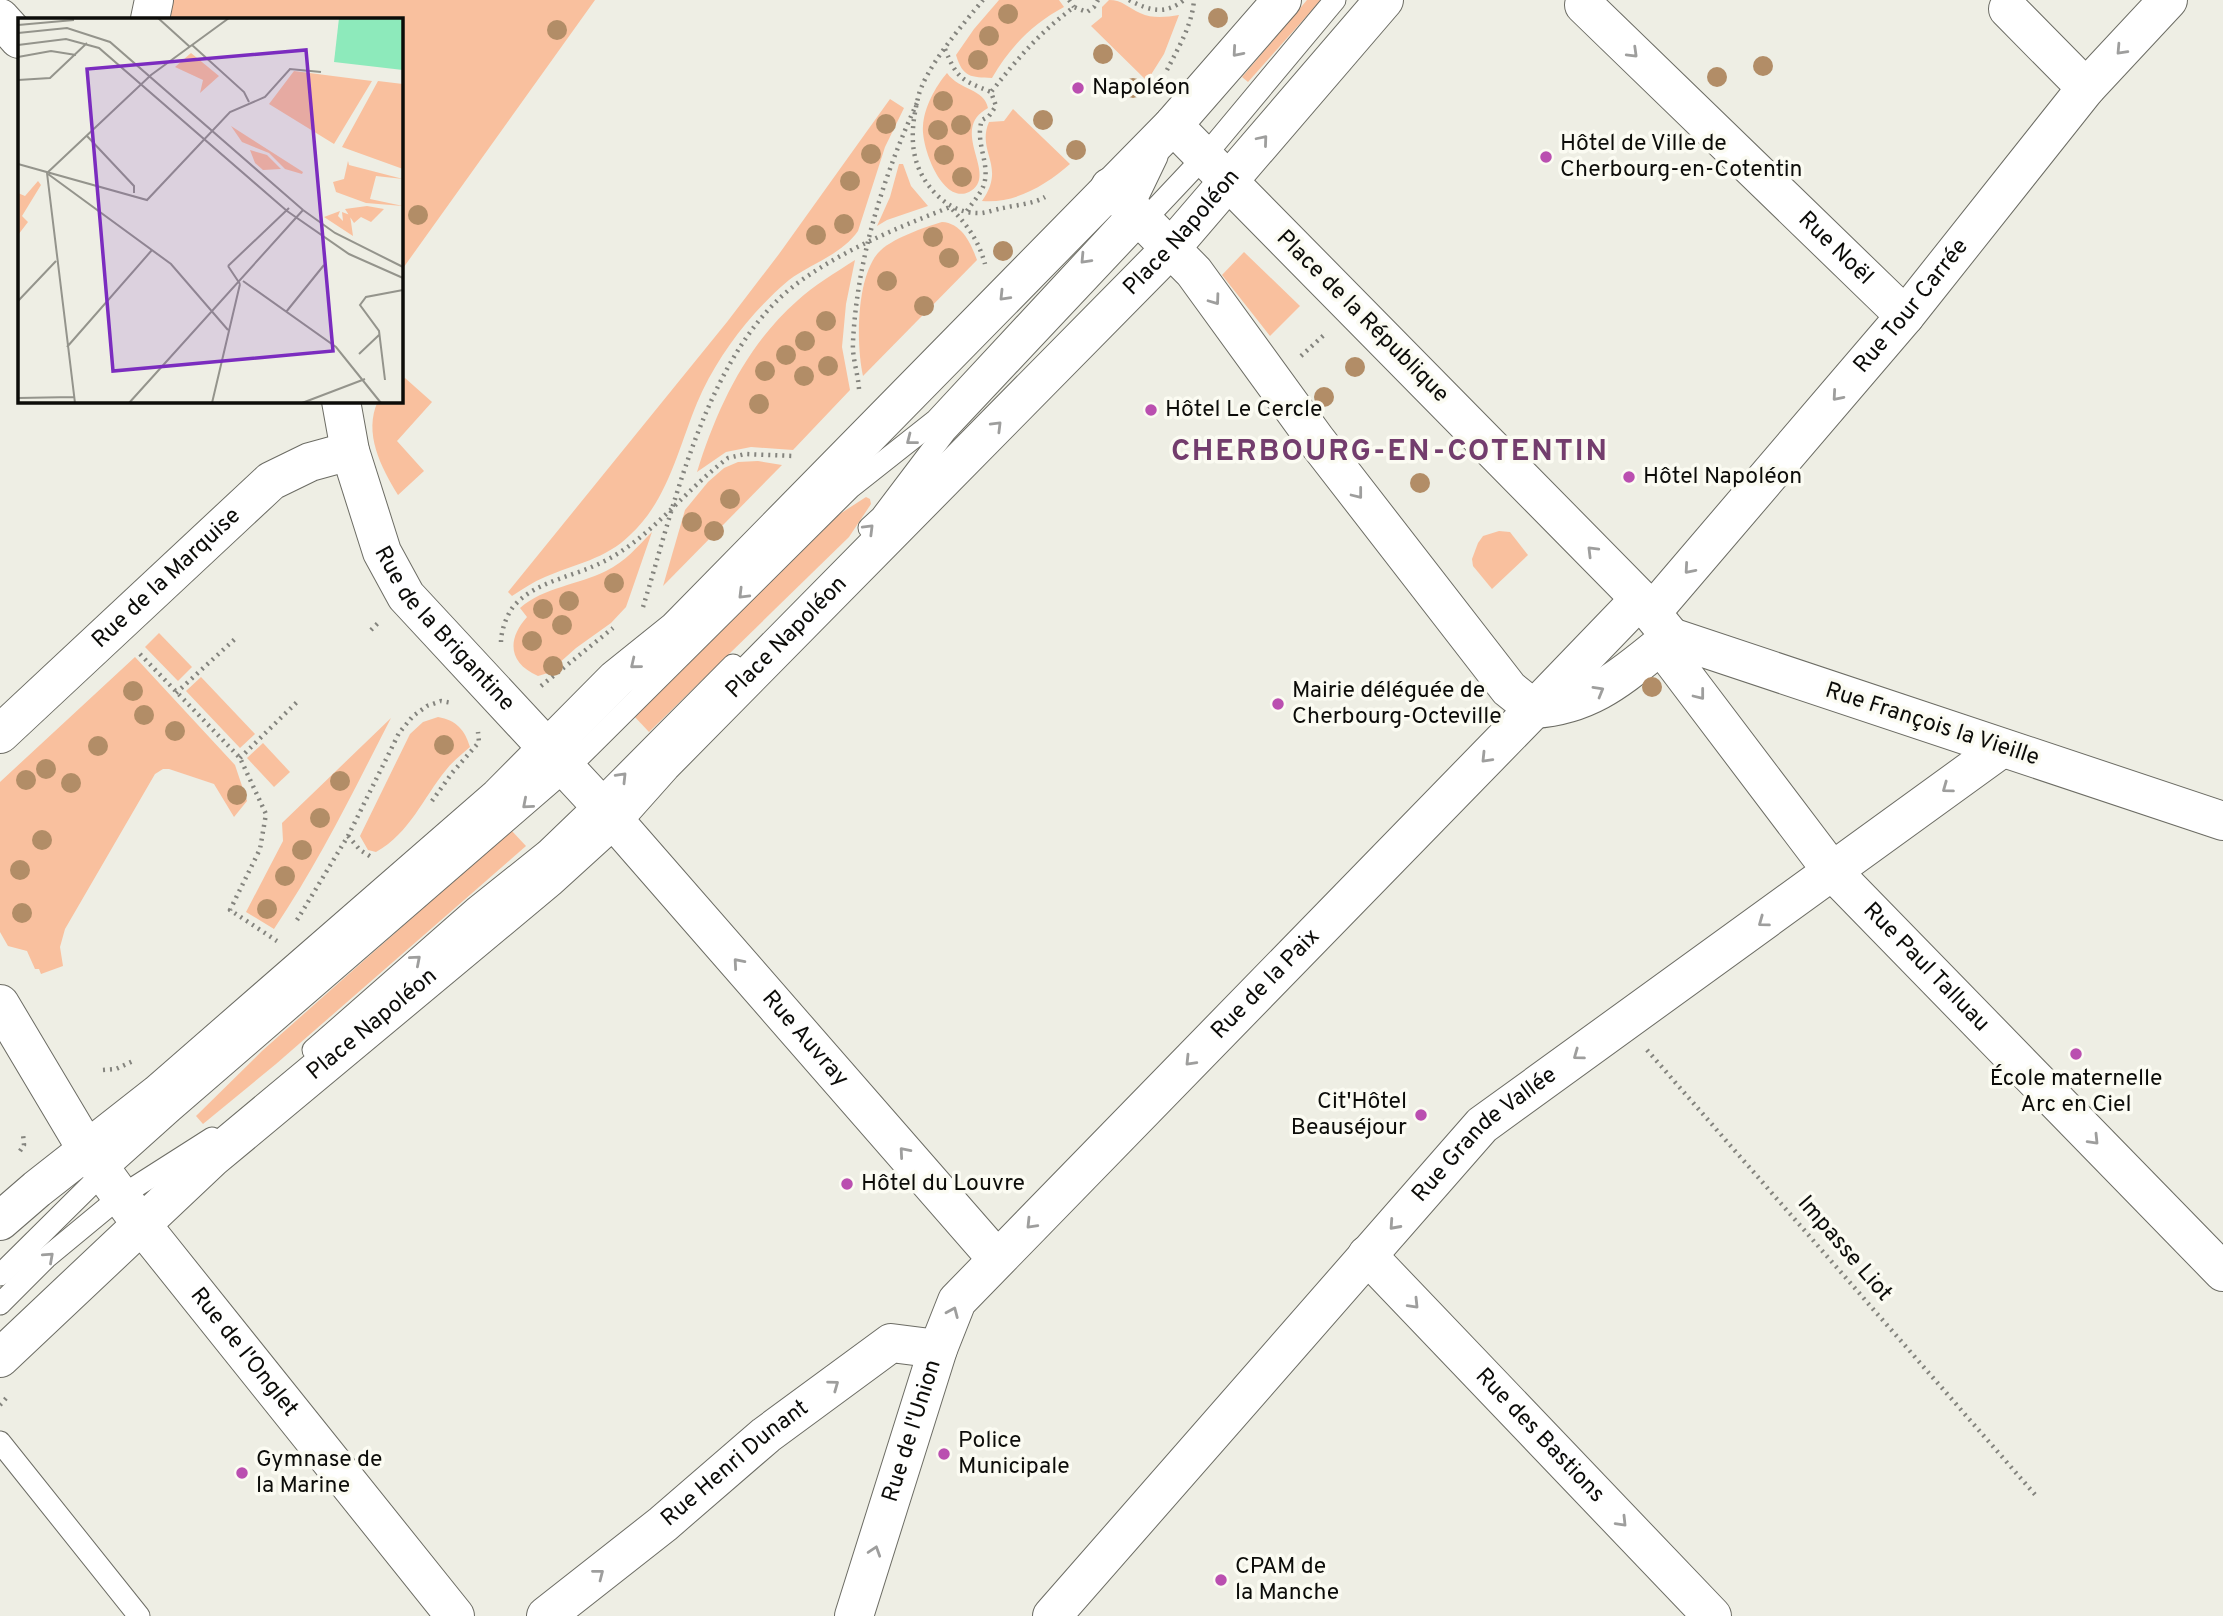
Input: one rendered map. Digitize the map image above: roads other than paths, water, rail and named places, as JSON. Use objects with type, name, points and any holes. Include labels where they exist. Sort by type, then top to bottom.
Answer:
[{"type":"street","points":[[150,18],[154,0]]},
{"type":"street","points":[[0,1358],[113,1185],[158,1094],[489,806],[557,758],[616,679],[677,630],[1128,206],[1173,125],[1282,0]]},
{"type":"street","name":"Place Napoléon","points":[[113,1185],[212,1158],[547,879],[605,811],[662,764],[1171,248],[1216,169],[1384,0]]},
{"type":"street","name":"Rue Tour Carrée","points":[[1654,616],[1905,316],[2085,88],[2168,0]]},
{"type":"street","name":"Rue Noël","points":[[1584,5],[1905,316]]},
{"type":"street","points":[[2008,9],[2085,88]]},
{"type":"street","points":[[0,18],[18,38]]},
{"type":"street","name":"Place de la République","points":[[1173,125],[1654,616]]},
{"type":"street","points":[[1128,206],[1194,272],[1316,440],[1510,689],[1534,709],[1654,616]]},
{"type":"street","name":"Rue de la Brigantine","points":[[341,402],[350,451],[382,552],[406,596],[605,811]]},
{"type":"street","name":"Rue de la Marquise","points":[[0,734],[271,481],[310,462],[350,451]]},
{"type":"street","name":"Rue François la Vieille","points":[[1654,616],[2002,748],[2223,821]]},
{"type":"street","name":"Rue Paul Talluau","points":[[1654,616],[1673,661],[1832,872],[2223,1272]]},
{"type":"street","name":"Rue de la Paix","points":[[997,1259],[1534,709]]},
{"type":"street","name":"Rue Grande Vallée","points":[[1052,1616],[1482,1125],[2002,748]]},
{"type":"street","name":"Rue Auvray","points":[[605,811],[997,1259]]},
{"type":"street","name":"Rue de l'Onglet","points":[[0,1004],[113,1185],[455,1616]]},
{"type":"street","points":[[0,1221],[37,1189],[113,1185]]},
{"type":"street","name":"Rue des Bastions","points":[[1367,1255],[1712,1616]]},
{"type":"street","name":"Rue de l'Union","points":[[854,1616],[938,1349],[957,1301],[997,1259]]},
{"type":"street","name":"Rue Henri Dunant","points":[[546,1616],[663,1524],[766,1435],[891,1343],[938,1349]]},
{"type":"lane","points":[[605,811],[881,517],[946,431],[1128,206],[1216,169],[1335,0]]},
{"type":"lane","points":[[0,1275],[113,1185]]},
{"type":"lane","points":[[0,1304],[113,1185]]},
{"type":"lane","points":[[0,1442],[139,1616]]},
{"type":"place","name":"Napoléon","points":[[1078,88]]},
{"type":"place","name":"Hôtel de Ville de Cherbourg-en-Cotentin","points":[[1546,157]]},
{"type":"place","name":"Hôtel Le Cercle","points":[[1151,410]]},
{"type":"place","name":"Hôtel Napoléon","points":[[1629,477]]},
{"type":"place","name":"Mairie déléguée de Cherbourg-Octeville","points":[[1278,704]]},
{"type":"place","name":"École maternelle Arc en Ciel","points":[[2076,1054]]},
{"type":"place","name":"Cit'Hôtel Beauséjour","points":[[1421,1115]]},
{"type":"place","name":"Hôtel du Louvre","points":[[847,1184]]},
{"type":"place","name":"Police Municipale","points":[[944,1454]]},
{"type":"place","name":"Gymnase de la Marine","points":[[242,1473]]},
{"type":"place","name":"CPAM de la Manche","points":[[1221,1580]]},
{"type":"district","name":"CHERBOURG-EN-COTENTIN","points":[[1390,452]]}]
